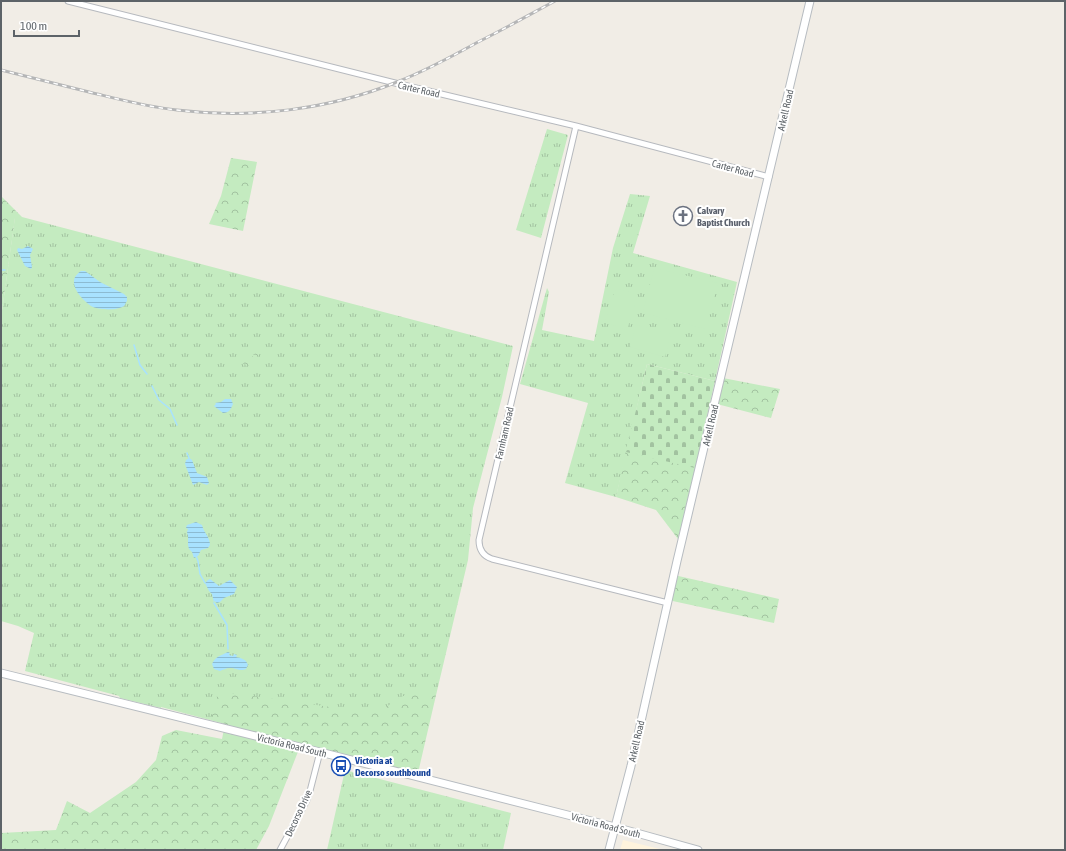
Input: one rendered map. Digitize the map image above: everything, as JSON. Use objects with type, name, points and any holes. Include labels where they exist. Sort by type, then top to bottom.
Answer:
[{"type":"main road","name":"Arkell Road","points":[[610,850],[810,1]]},
{"type":"main road","name":"Victoria Road South","points":[[1,673],[320,752],[615,827],[698,850]]},
{"type":"street","name":"Carter Road","points":[[68,1],[395,83],[576,126],[769,178]]},
{"type":"street","name":"Farnham Road","points":[[576,126],[479,545],[482,552],[492,560],[668,603]]},
{"type":"street","name":"Decorso Drive","points":[[280,850],[307,800],[320,752]]},
{"type":"shaded area","points":[[623,840],[664,850],[620,850]]},
{"type":"green space","points":[[547,129],[568,135],[541,238],[516,230]]},
{"type":"green space","points":[[231,158],[257,162],[243,231],[209,224],[221,196]]},
{"type":"green space","points":[[630,194],[650,196],[633,253],[737,282],[715,381],[647,364],[616,497],[565,483],[588,403],[520,384],[547,288],[549,292],[542,330],[594,341],[613,248]]},
{"type":"green space","points":[[1,196],[22,217],[15,218],[1,318]]},
{"type":"green space","points":[[15,217],[22,217],[513,346],[502,397],[473,508],[468,560],[437,691],[384,717],[228,697],[210,720],[120,698],[119,696],[25,671],[34,633],[1,621],[1,318]]},
{"type":"green space","points":[[654,268],[718,283],[706,329],[643,313]]},
{"type":"green space","points":[[616,288],[638,295],[627,330],[605,322]]},
{"type":"green space","points":[[636,325],[671,334],[665,357],[630,347]]},
{"type":"green space","points":[[245,339],[253,340],[261,350],[258,356],[252,360],[253,368],[240,362],[250,359],[257,351],[249,346]]},
{"type":"green space","points":[[647,364],[715,381],[695,468],[626,452]]},
{"type":"green space","points":[[723,378],[780,389],[771,418],[717,404]]},
{"type":"green space","points":[[634,411],[703,435],[678,539],[656,510],[616,497]]},
{"type":"green space","points":[[674,575],[779,599],[774,623],[668,600]]},
{"type":"green space","points":[[437,691],[418,773],[301,744],[269,826],[256,850],[1,850],[1,833],[56,830],[67,801],[90,813],[136,782],[156,760],[162,736],[176,730],[222,739],[225,724],[210,720],[215,709],[216,697],[231,693],[352,710],[380,711],[403,696]]},
{"type":"green space","points":[[345,770],[511,813],[503,850],[327,850]]},
{"type":"water","points":[[28,246],[33,249],[30,255],[31,269],[25,266],[17,250],[18,248],[22,249]]},
{"type":"water","points":[[81,271],[85,271],[100,282],[124,294],[127,297],[127,301],[124,306],[117,309],[108,309],[94,307],[88,304],[75,288],[74,284],[77,274]]},
{"type":"water","points":[[225,399],[231,399],[233,404],[230,410],[223,413],[214,406],[216,404],[215,403],[221,402]]},
{"type":"water","points":[[189,458],[192,460],[197,473],[207,477],[209,483],[207,485],[199,482],[193,485],[185,464],[186,460]]},
{"type":"water","points":[[196,522],[202,525],[210,545],[208,548],[201,550],[198,556],[194,558],[189,549],[188,529],[186,528],[187,525]]},
{"type":"water","points":[[210,579],[219,586],[230,580],[237,587],[234,594],[224,598],[220,602],[217,603],[214,601],[214,603],[212,594],[205,583]]},
{"type":"water","points":[[228,652],[230,653],[229,655],[233,656],[234,654],[237,655],[236,657],[245,660],[248,665],[246,669],[242,670],[229,668],[220,671],[214,669],[212,664],[215,659],[218,656]]},
{"type":"waterway","points":[[134,345],[140,365],[147,374]]},
{"type":"waterway","points":[[152,386],[159,400],[170,409],[177,425]]},
{"type":"waterway","points":[[187,453],[189,458]]},
{"type":"waterway","points":[[196,556],[200,574],[205,583]]},
{"type":"waterway","points":[[214,603],[227,625],[228,649]]},
{"type":"railway","points":[[1,70],[122,100],[166,109],[205,113],[289,110],[317,106],[371,92],[397,82],[438,64],[555,1]]},
{"type":"place","name":"Calvary Baptist Church","points":[[683,216]]},
{"type":"place","name":"Victoria at Decorso southbound","points":[[341,766]]}]
